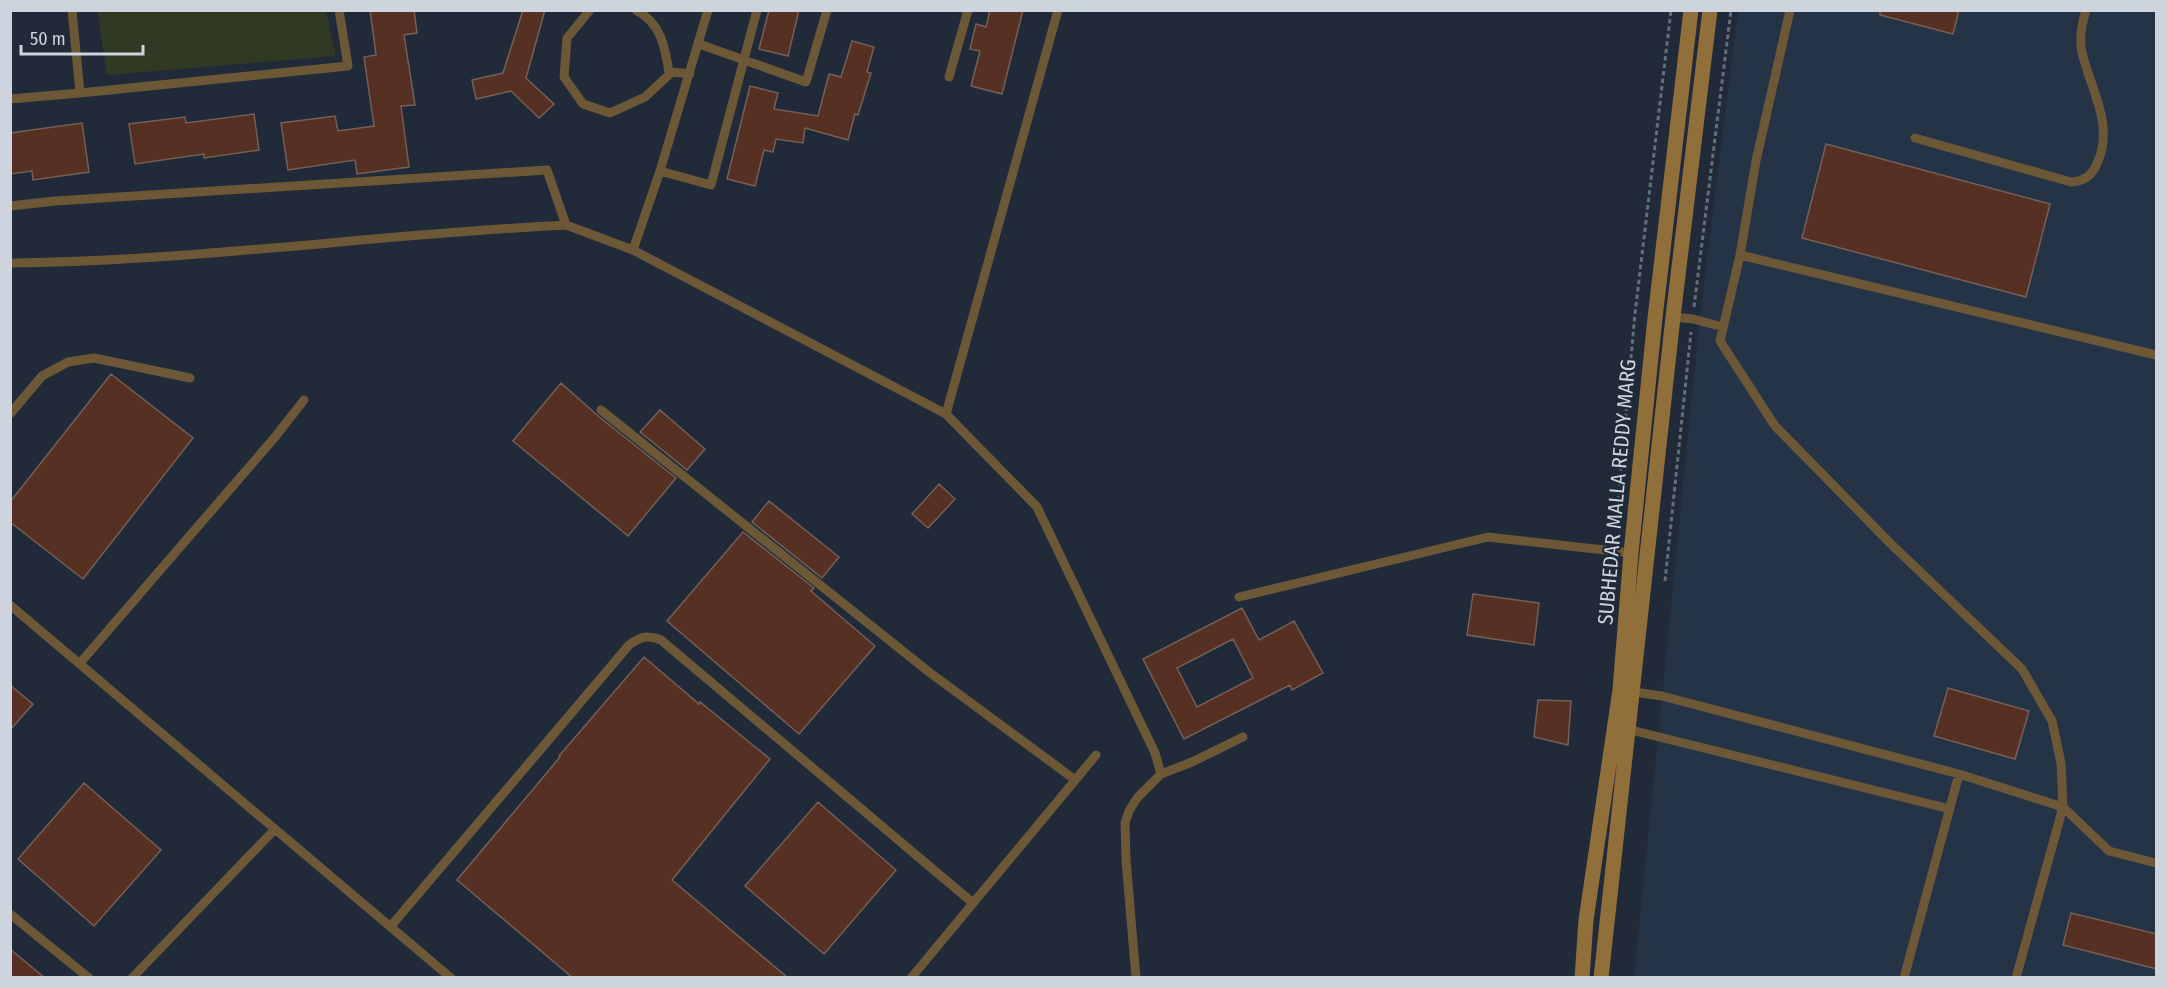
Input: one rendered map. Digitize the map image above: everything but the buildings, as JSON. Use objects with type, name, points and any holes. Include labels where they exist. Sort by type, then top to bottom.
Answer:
[{"type":"main road","name":"SUBHEDAR MALLA REDDY MARG","points":[[1627,690],[1631,553],[1655,318],[1691,10]]},
{"type":"main road","name":"SUBHEDAR MALLA REDDY MARG","points":[[1582,978],[1586,920],[1627,690],[1710,10]]},
{"type":"main road","name":"SUBHEDAR MALLA REDDY MARG","points":[[1601,978],[1621,728]]},
{"type":"lane","points":[[72,10],[80,93]]},
{"type":"lane","points":[[10,99],[348,66],[339,10]]},
{"type":"lane","points":[[590,10],[567,38],[564,77],[583,104],[610,113],[645,97],[672,72]]},
{"type":"lane","points":[[636,10],[648,16],[664,42],[669,72],[690,74]]},
{"type":"lane","points":[[633,250],[660,171],[708,10]]},
{"type":"lane","points":[[660,171],[711,185],[757,10]]},
{"type":"lane","points":[[699,45],[806,82],[826,10]]},
{"type":"lane","points":[[949,76],[968,10]]},
{"type":"lane","points":[[946,414],[1058,10]]},
{"type":"lane","points":[[1790,10],[1756,161],[1740,255],[1720,341],[1775,426],[1891,544],[2022,669],[2052,721],[2061,763],[2063,807],[2016,978]]},
{"type":"lane","points":[[1915,138],[2070,183],[2090,176],[2101,155],[2104,136],[2099,104],[2081,51],[2081,36],[2086,10]]},
{"type":"lane","points":[[10,206],[55,201],[547,170],[566,225]]},
{"type":"lane","points":[[10,263],[64,263],[279,249],[566,225],[633,250],[946,414],[1037,507],[1155,753],[1161,774]]},
{"type":"lane","points":[[1740,255],[2157,355]]},
{"type":"lane","points":[[1673,317],[1723,327]]},
{"type":"lane","points":[[10,414],[42,376],[68,362],[94,358],[190,378]]},
{"type":"lane","points":[[80,663],[304,400]]},
{"type":"lane","points":[[601,410],[929,672],[1074,779]]},
{"type":"lane","points":[[1239,597],[1488,537],[1631,553]]},
{"type":"lane","points":[[10,605],[451,978]]},
{"type":"lane","points":[[392,926],[629,645],[639,637],[651,636],[661,640],[973,903]]},
{"type":"lane","points":[[1627,690],[1662,696],[1959,774],[2063,807],[2109,850],[2157,863]]},
{"type":"lane","points":[[1621,728],[1950,809]]},
{"type":"lane","points":[[1136,978],[1125,823],[1137,798],[1161,774],[1244,737]]},
{"type":"lane","points":[[911,978],[1096,755]]},
{"type":"lane","points":[[1904,978],[1959,774]]},
{"type":"lane","points":[[132,978],[275,829]]},
{"type":"lane","points":[[10,914],[89,978]]},
{"type":"path","points":[[1616,523],[1635,314],[1671,10]]},
{"type":"path","points":[[1665,580],[1693,320],[1731,10]]},
{"type":"shaded area","points":[[1738,11],[2156,11],[2156,977],[1634,978],[1700,317]]},
{"type":"green space","points":[[97,11],[326,11],[336,56],[107,75]]}]
